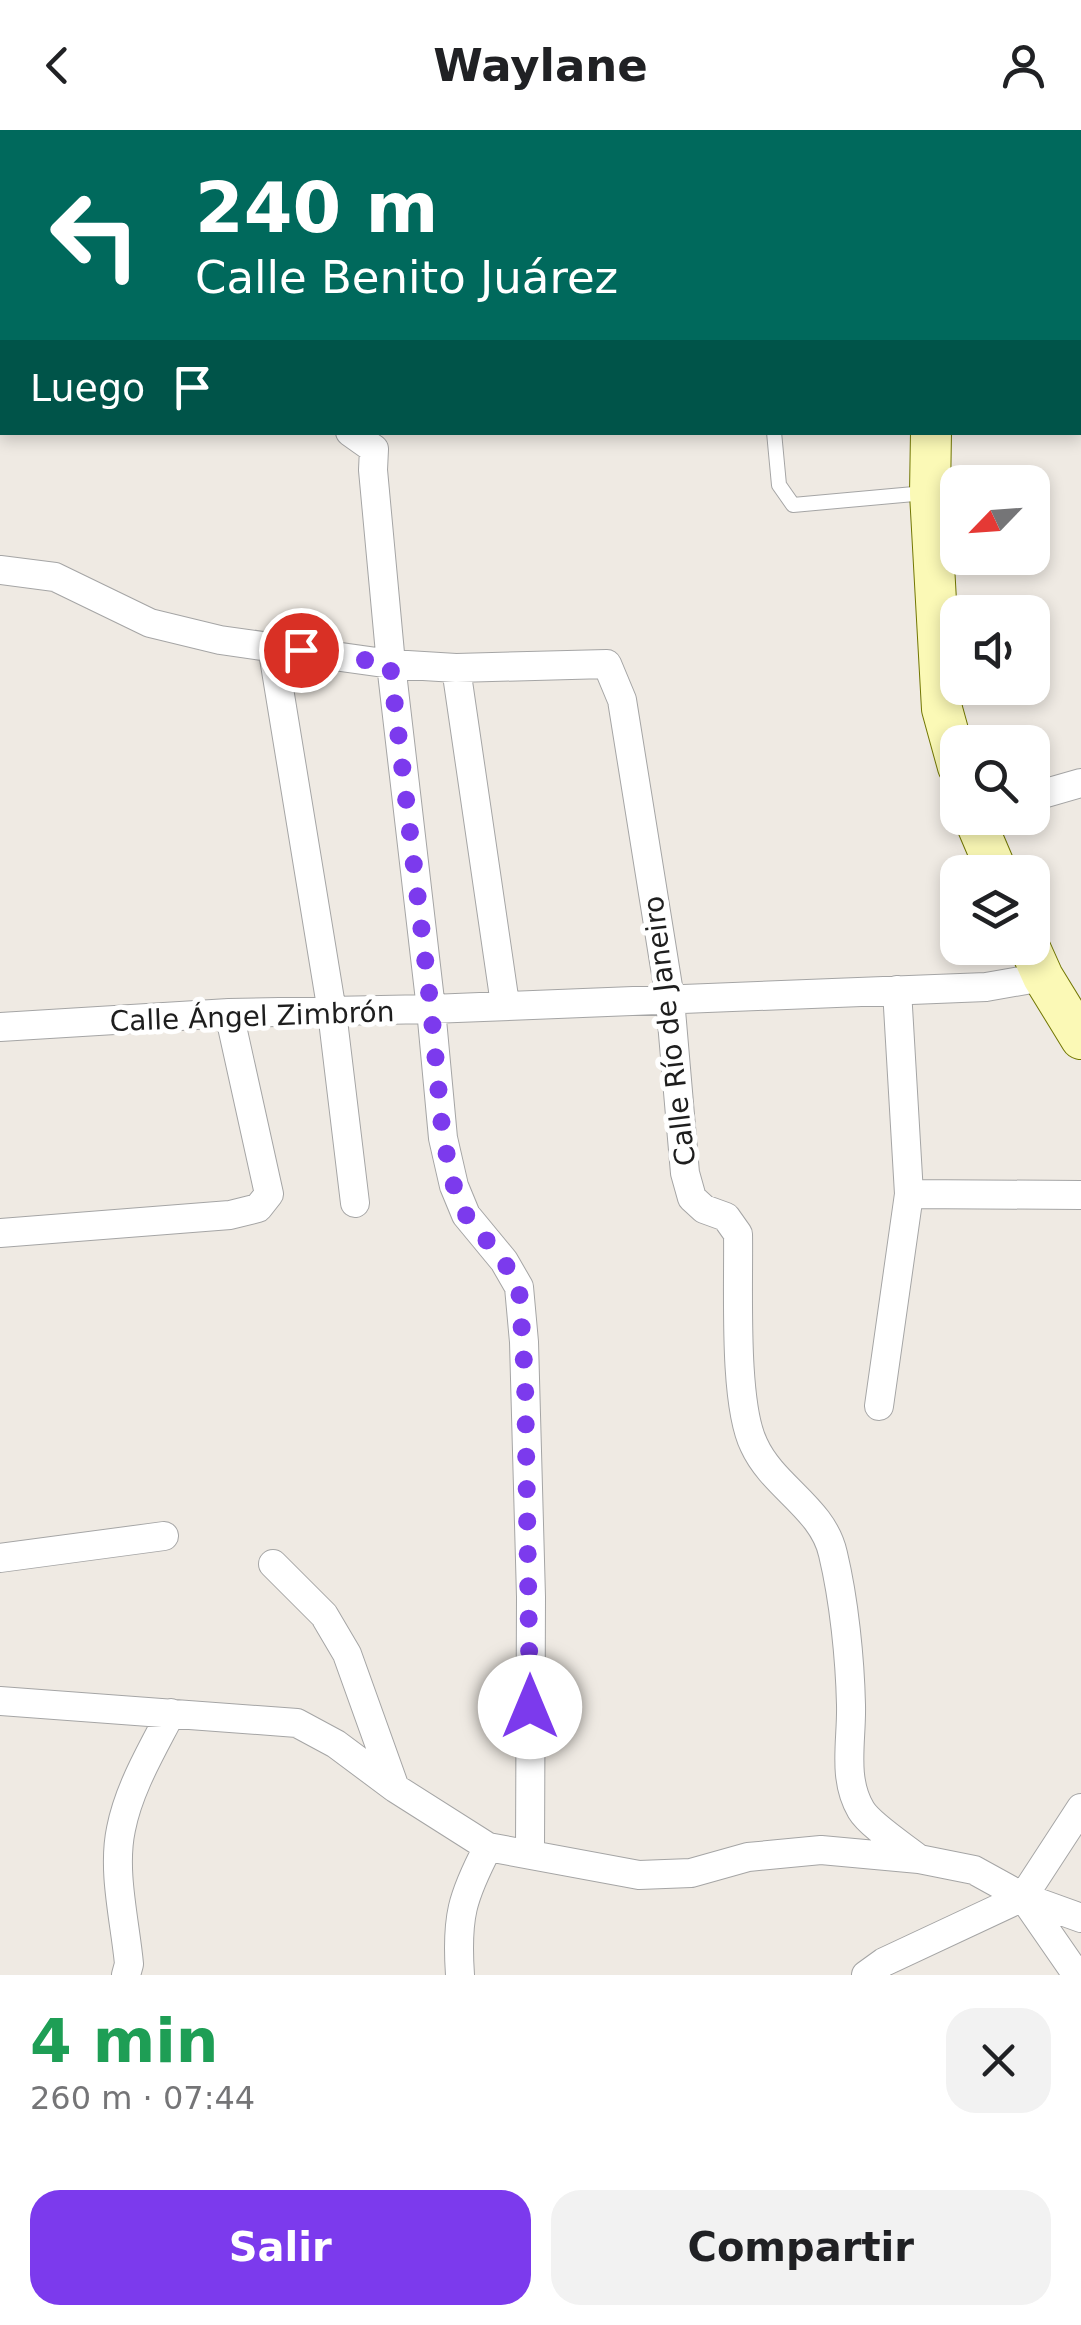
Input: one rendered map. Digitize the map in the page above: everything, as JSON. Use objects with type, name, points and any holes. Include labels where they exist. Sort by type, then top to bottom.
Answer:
[{"type":"main road","points":[[931,435],[930,493],[942,708],[947,725]]},
{"type":"main road","points":[[1038,965],[1081,1039]]},
{"type":"street","points":[[383,441],[373,470],[390,664],[443,1138],[454,1186],[466,1215],[519,1287],[531,1597],[530,1853]]},
{"type":"street","points":[[0,570],[55,578],[150,622],[220,640],[390,664],[456,668],[505,1004]]},
{"type":"street","points":[[272,646],[332,1012],[356,1203]]},
{"type":"street","name":"Calle Río de Janeiro","points":[[456,668],[607,664],[622,700],[670,999],[685,1172],[692,1198],[726,1217],[738,1234],[743,1405],[753,1444],[777,1480],[813,1514],[833,1550],[852,1706],[848,1750],[852,1783],[862,1812],[918,1859]]},
{"type":"street","points":[[1050,791],[1081,782]]},
{"type":"street","name":"Calle Ángel Zimbrón","points":[[0,1027],[229,1013],[986,987],[1030,965]]},
{"type":"street","points":[[879,1406],[909,1194],[897,990]]},
{"type":"street","points":[[0,1233],[230,1215],[258,1208],[270,1194],[229,1013]]},
{"type":"street","points":[[909,1194],[1081,1195]]},
{"type":"street","points":[[0,1558],[164,1536]]},
{"type":"street","points":[[273,1564],[324,1614],[346,1654],[395,1788]]},
{"type":"street","points":[[0,1701],[297,1723],[336,1744],[395,1788],[488,1847],[639,1875],[691,1873],[748,1857],[820,1850],[918,1859],[974,1870],[1023,1896],[1081,1918]]},
{"type":"street","points":[[126,1975],[129,1964],[118,1854],[120,1830],[132,1792],[171,1713]]},
{"type":"street","points":[[866,1975],[884,1962],[1023,1896],[1081,1808]]},
{"type":"street","points":[[460,1975],[458,1946],[463,1895],[488,1847]]},
{"type":"street","points":[[1023,1896],[1077,1975]]},
{"type":"lane","points":[[774,435],[779,486],[793,505],[930,493]]},
{"type":"route","points":[[301,650],[390,664],[443,1138],[454,1186],[466,1215],[519,1287],[531,1597],[530,1707]]}]
